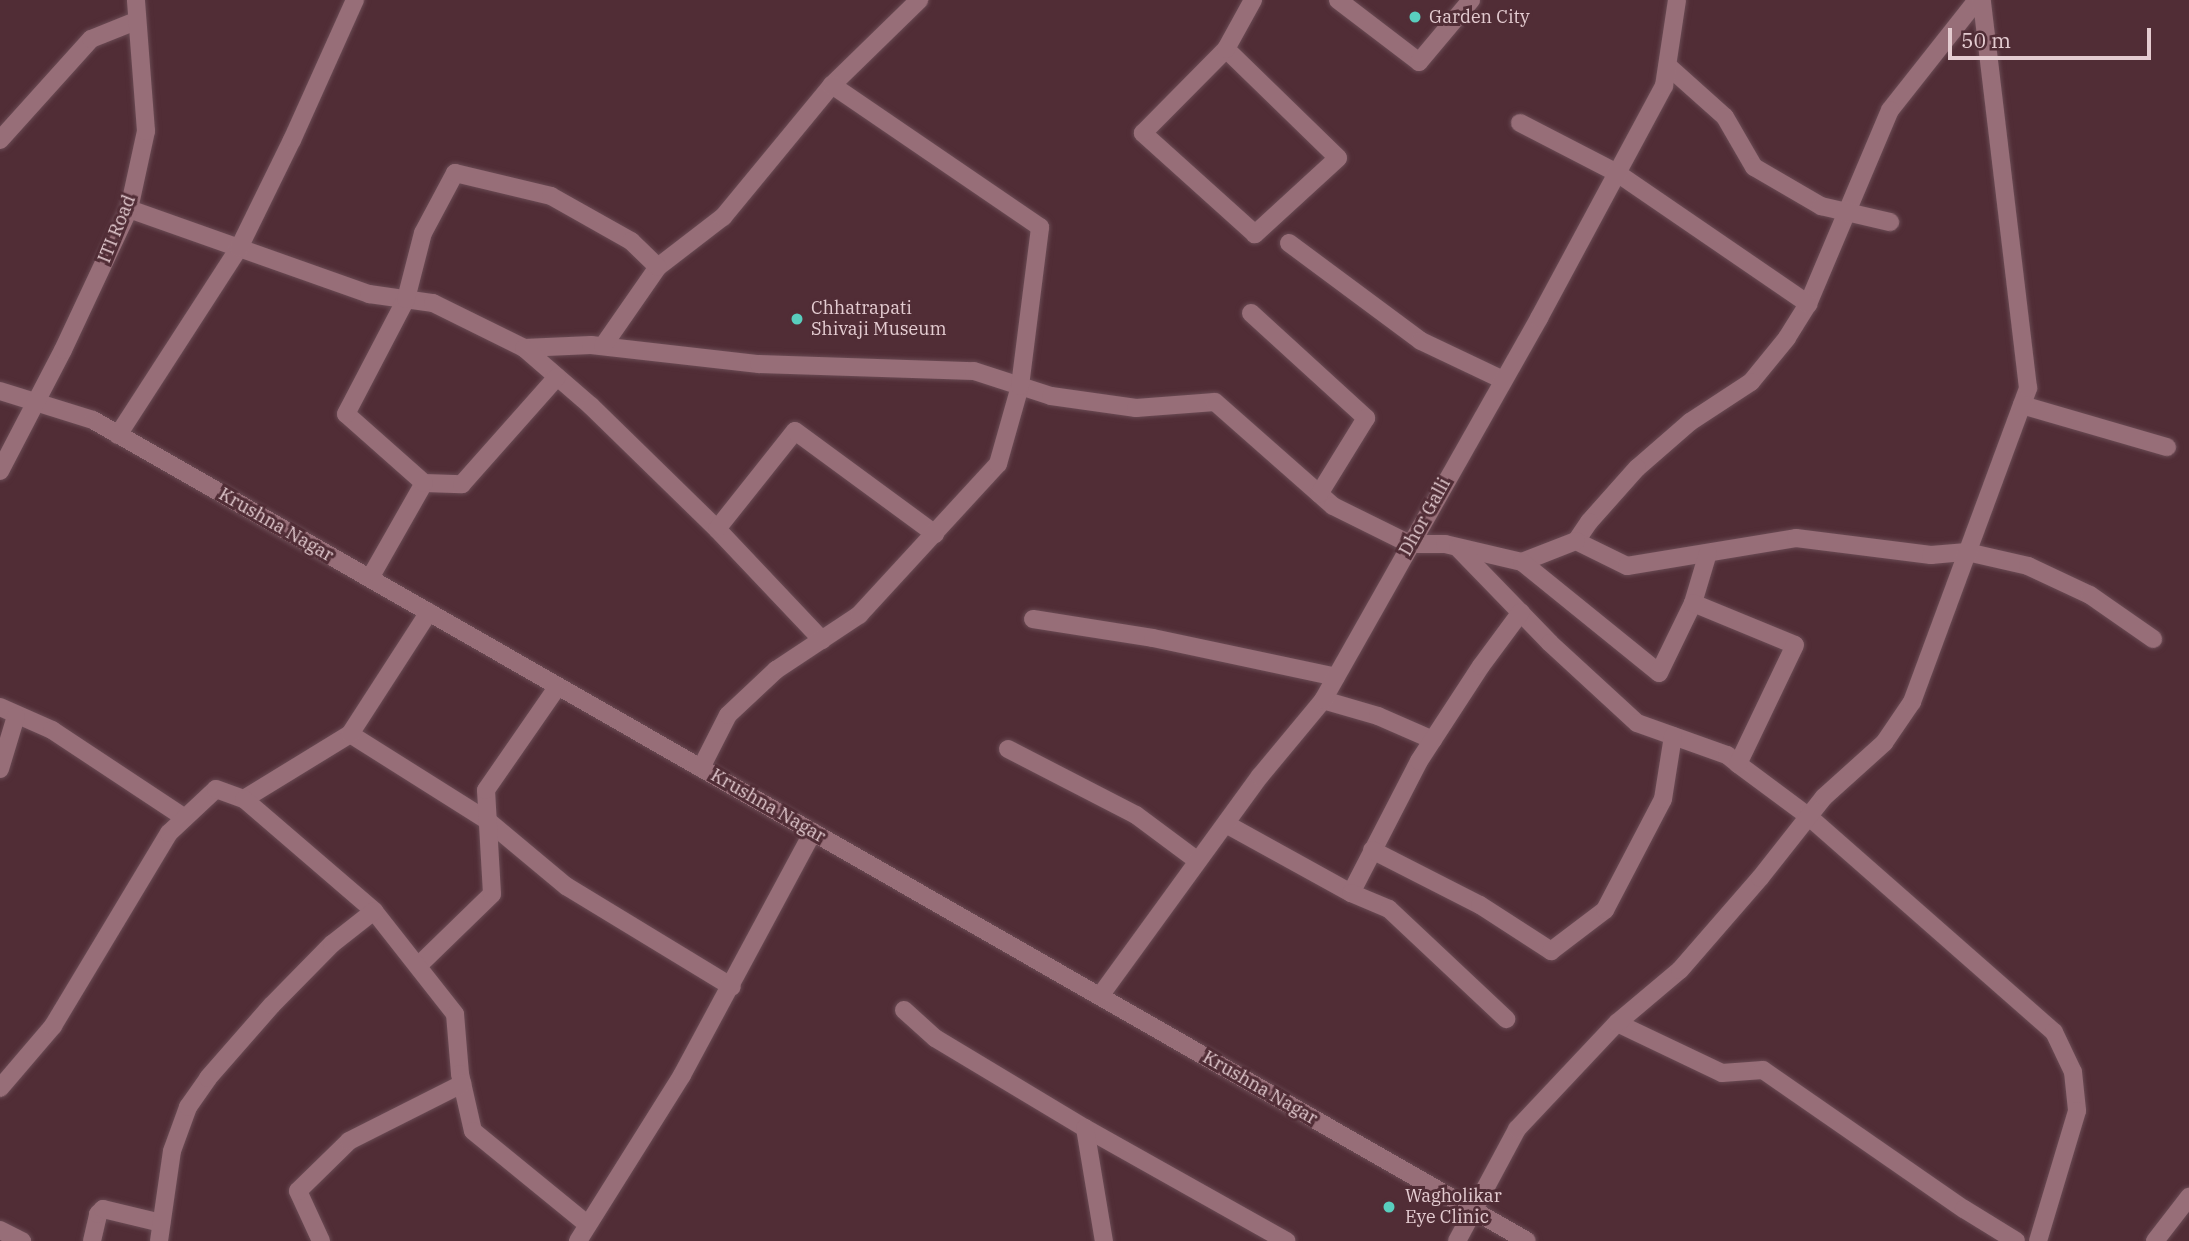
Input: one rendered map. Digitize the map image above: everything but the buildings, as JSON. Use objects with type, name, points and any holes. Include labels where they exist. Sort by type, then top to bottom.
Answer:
[{"type":"street","name":"ITI Road","points":[[0,471],[130,209],[146,131],[136,0]]},
{"type":"street","points":[[118,435],[239,248],[292,140],[355,0]]},
{"type":"street","points":[[603,346],[658,267],[723,217],[832,85],[919,0]]},
{"type":"street","points":[[1226,49],[1338,158],[1255,234],[1143,133],[1226,49],[1253,0]]},
{"type":"street","points":[[1338,0],[1419,62],[1471,0]]},
{"type":"street","name":"Dhor Galli","points":[[1100,996],[1198,861],[1323,700],[1664,86],[1677,0]]},
{"type":"street","points":[[1522,562],[1576,541],[1589,522],[1637,468],[1690,422],[1751,382],[1787,338],[1808,304],[1890,110],[1977,0]]},
{"type":"street","points":[[1457,1241],[1517,1129],[1617,1023],[1680,970],[1760,878],[1824,797],[1884,743],[1912,702],[2028,388],[1982,0]]},
{"type":"street","points":[[0,140],[91,40],[136,21]]},
{"type":"street","points":[[1668,66],[1725,117],[1754,167],[1821,206],[1890,222]]},
{"type":"street","points":[[701,768],[728,715],[776,670],[859,615],[998,464],[1020,386],[1040,227],[832,85]]},
{"type":"street","points":[[1520,123],[1617,173],[1808,304]]},
{"type":"street","points":[[557,377],[462,484],[424,483],[346,414],[406,299],[423,233],[454,173],[551,196],[631,241],[658,267]]},
{"type":"street","points":[[130,209],[369,294],[433,303],[524,348],[717,529],[822,640]]},
{"type":"street","points":[[1289,243],[1421,341],[1503,380]]},
{"type":"street","points":[[1251,313],[1367,418],[1319,494]]},
{"type":"street","points":[[524,348],[603,346],[759,364],[974,371],[1051,397],[1136,408],[1215,401],[1333,506],[1410,544],[1457,547],[1522,562],[1659,673],[1693,603],[1708,553]]},
{"type":"street","name":"Krushna Nagar","points":[[0,391],[93,420],[1527,1241]]},
{"type":"street","points":[[2022,405],[2167,447]]},
{"type":"street","points":[[717,529],[795,431],[934,534]]},
{"type":"street","points":[[369,578],[424,483]]},
{"type":"street","points":[[1576,541],[1627,566],[1796,538],[1917,554],[1967,552],[2028,566],[2090,595],[2153,639]]},
{"type":"street","points":[[1457,547],[1550,643],[1637,723],[1727,755],[1808,817],[2054,1032],[2073,1072],[2077,1111],[2038,1241]]},
{"type":"street","points":[[1693,603],[1795,645],[1738,764]]},
{"type":"street","points":[[244,799],[351,734],[429,612]]},
{"type":"street","points":[[1351,892],[1433,740],[1521,612]]},
{"type":"street","points":[[1033,620],[1153,638],[1336,677]]},
{"type":"street","points":[[418,966],[492,894],[486,790],[558,686]]},
{"type":"street","points":[[1323,700],[1378,716],[1433,740]]},
{"type":"street","points":[[0,769],[8,711],[52,730],[185,818]]},
{"type":"street","points":[[351,734],[488,821],[566,886],[732,987]]},
{"type":"street","points":[[1372,850],[1480,905],[1551,951],[1605,910],[1663,799],[1672,736]]},
{"type":"street","points":[[1008,749],[1136,815],[1198,861]]},
{"type":"street","points":[[0,1088],[53,1026],[169,833],[216,789],[244,799],[374,911],[455,1014],[462,1084],[473,1130],[587,1224]]},
{"type":"street","points":[[1226,824],[1351,892],[1389,909],[1506,1018]]},
{"type":"street","points":[[578,1241],[682,1075],[732,987],[813,832]]},
{"type":"street","points":[[92,1241],[98,1214],[103,1209],[160,1232],[172,1151],[188,1107],[208,1078],[272,1005],[332,944],[374,911]]},
{"type":"street","points":[[904,1010],[935,1038],[1085,1128],[1286,1241]]},
{"type":"street","points":[[1617,1023],[1722,1073],[1763,1070],[1964,1209],[2016,1241]]},
{"type":"street","points":[[321,1241],[298,1191],[349,1141],[462,1084]]},
{"type":"street","points":[[1085,1128],[1104,1241]]},
{"type":"street","points":[[2155,1241],[2189,1197]]},
{"type":"street","points":[[0,1230],[22,1241]]},
{"type":"place","name":"Garden City","points":[[1415,17]]},
{"type":"place","name":"Chhatrapati Shivaji Museum","points":[[797,319]]},
{"type":"place","name":"Wagholikar Eye Clinic","points":[[1389,1207]]}]
